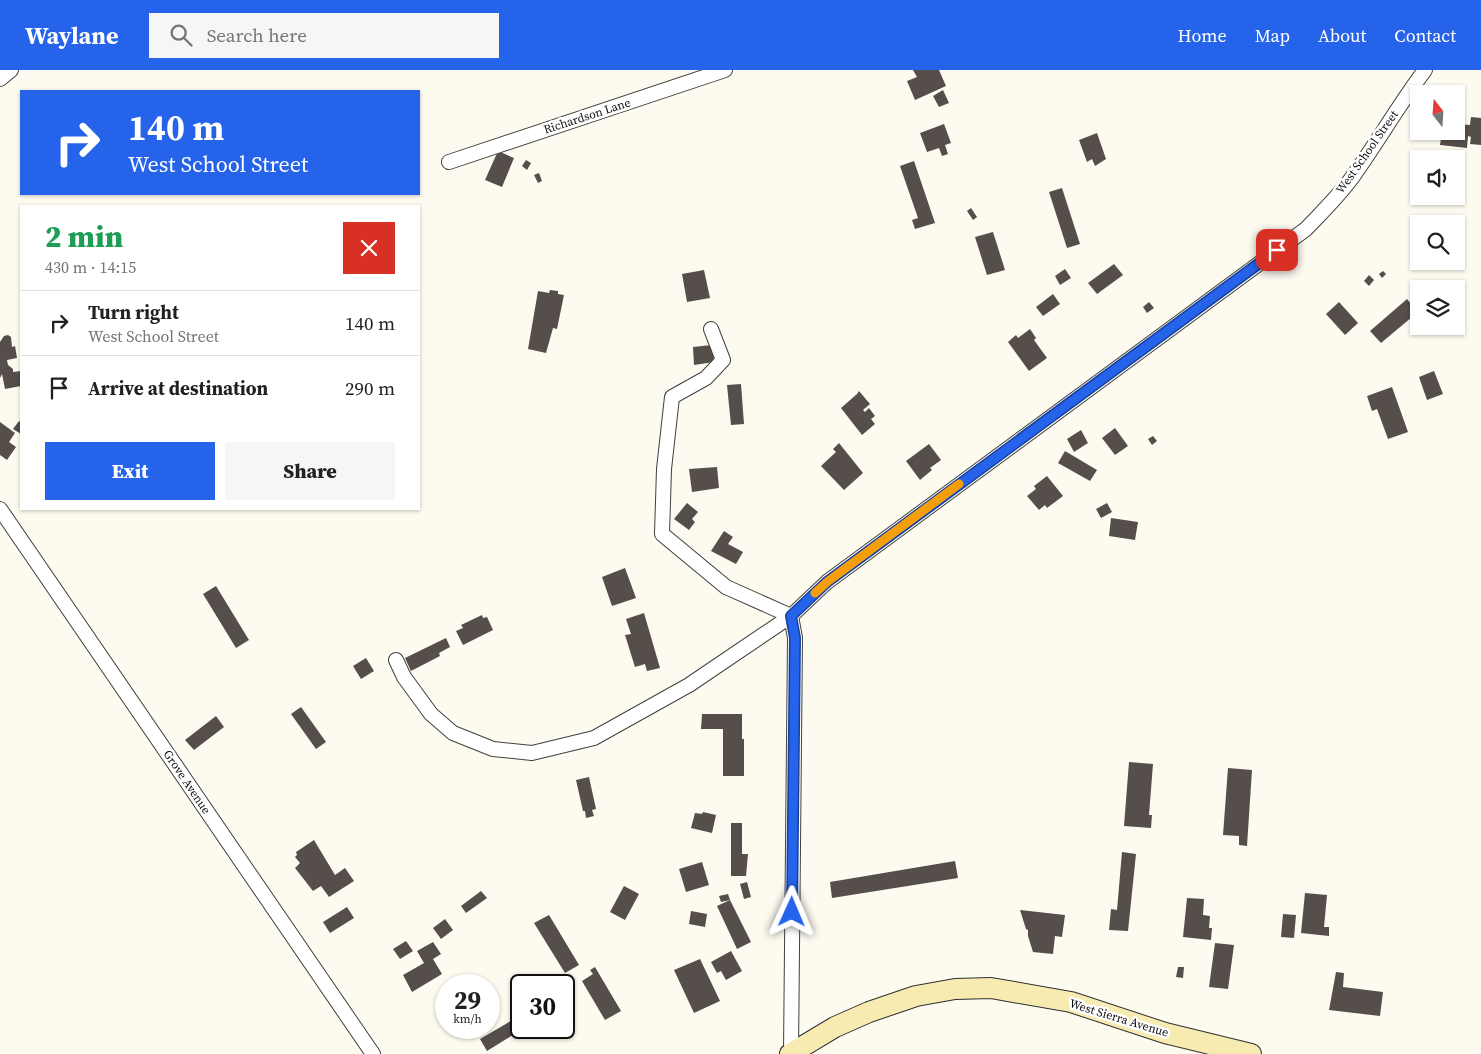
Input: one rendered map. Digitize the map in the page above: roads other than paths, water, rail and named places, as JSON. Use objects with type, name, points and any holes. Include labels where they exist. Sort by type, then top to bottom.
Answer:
[{"type":"main road","name":"West Sierra Avenue","points":[[791,1054],[835,1027],[869,1012],[916,996],[955,989],[991,988],[1072,1002],[1165,1032],[1251,1054]]},
{"type":"street","points":[[0,79],[11,70]]},
{"type":"street","name":"Richardson Lane","points":[[450,162],[725,70]]},
{"type":"street","name":"West School Street","points":[[396,660],[404,677],[431,714],[454,732],[493,749],[532,753],[594,738],[689,685],[791,616],[827,582],[1306,229],[1333,201],[1356,172],[1425,70]]},
{"type":"street","points":[[711,329],[723,360],[706,378],[672,397],[664,469],[662,534],[726,587],[791,616],[795,638],[791,1054]]},
{"type":"street","name":"Grove Avenue","points":[[0,510],[373,1054]]}]
